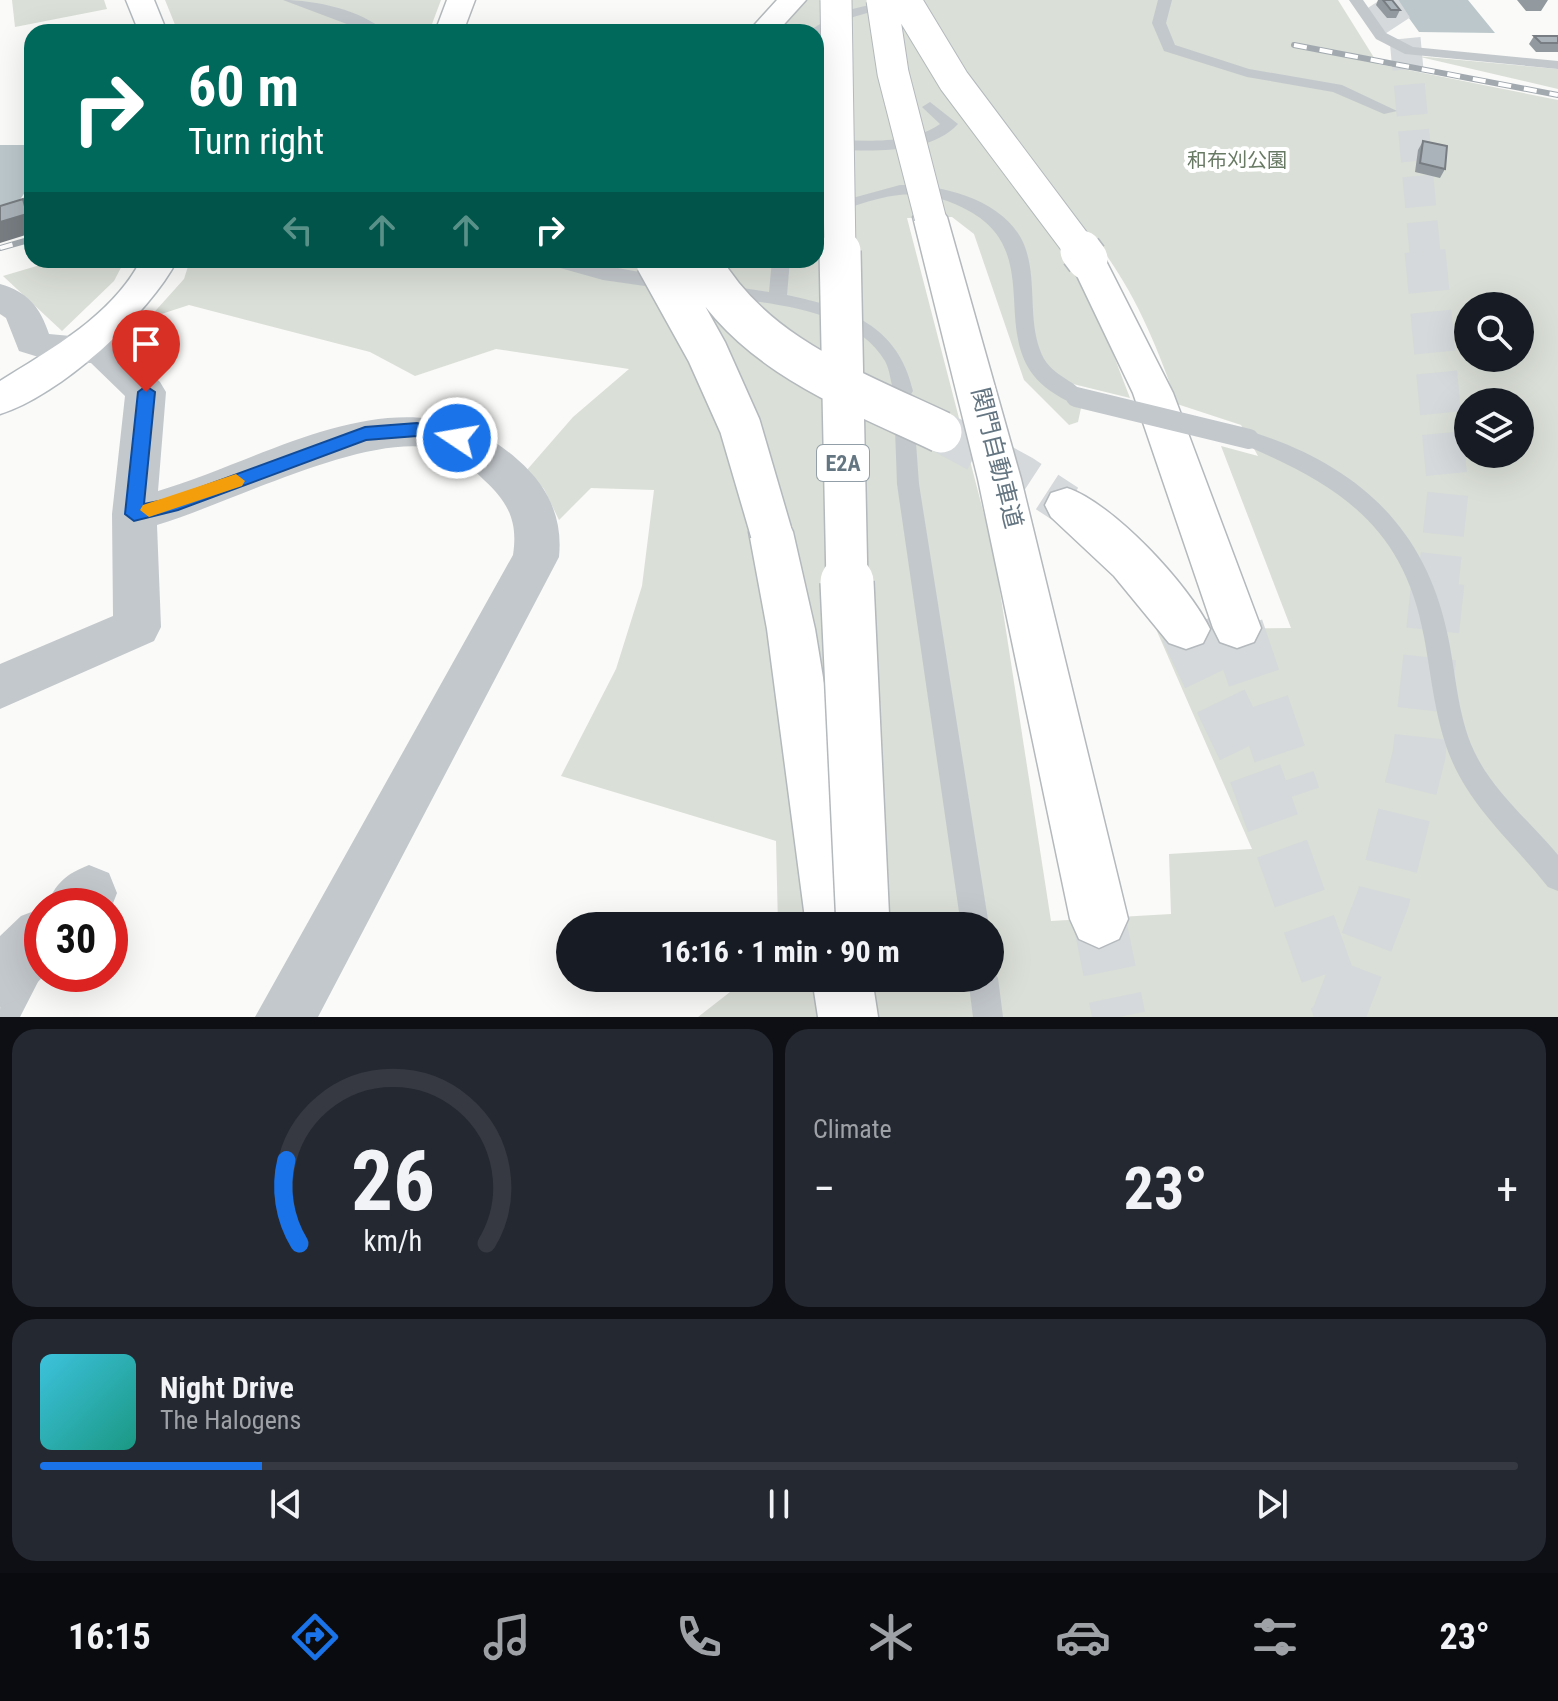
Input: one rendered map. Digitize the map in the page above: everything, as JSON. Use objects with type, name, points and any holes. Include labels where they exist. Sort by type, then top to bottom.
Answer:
[{"type":"main road","points":[[140,0],[150,24]]},
{"type":"main road","points":[[452,24],[461,0]]},
{"type":"main road","points":[[746,24],[759,0]]},
{"type":"main road","points":[[770,24],[792,0]]},
{"type":"main road","points":[[788,24],[804,0]]},
{"type":"main road","name":"E2A","points":[[836,0],[843,495],[862,912]]},
{"type":"main road","name":"関門自動車道","points":[[882,0],[893,73],[930,217],[972,359],[1022,558],[1099,919]]},
{"type":"main road","points":[[908,0],[954,81],[1087,259],[1132,341],[1154,392],[1237,628]]},
{"type":"main road","points":[[0,400],[69,353],[137,294],[154,268]]},
{"type":"main road","points":[[660,268],[723,386],[756,474],[791,629],[833,912]]},
{"type":"main road","points":[[704,268],[731,309],[765,339],[810,368],[923,431]]},
{"type":"main road","points":[[1067,505],[1110,539],[1137,567],[1186,629]]},
{"type":"main road","points":[[844,992],[848,1017]]},
{"type":"main road","points":[[866,992],[867,1017]]},
{"type":"street","points":[[0,296],[23,312],[33,342],[69,353],[100,349],[146,392],[134,514],[137,627],[0,687]]},
{"type":"street","points":[[134,514],[171,505],[365,434],[417,429],[457,438],[499,466],[528,498],[540,529],[536,557],[285,1017]]},
{"type":"lane","points":[[290,0],[363,24]]},
{"type":"lane","points":[[824,27],[845,15],[908,0]]},
{"type":"lane","points":[[1165,0],[1159,23],[1169,48],[1247,73],[1337,88],[1389,111]]},
{"type":"lane","points":[[1356,0],[1381,36],[1410,51],[1558,65]]},
{"type":"lane","points":[[824,144],[874,145],[941,133],[950,124],[930,107]]},
{"type":"lane","points":[[824,211],[902,190],[945,196],[986,213],[1009,233],[1016,246],[1026,343],[1035,365],[1046,380],[1076,397],[1249,439],[1328,474],[1396,531],[1419,574],[1433,620],[1457,742],[1496,807],[1558,877]]},
{"type":"lane","points":[[581,268],[603,274],[778,298],[816,308],[873,338],[891,354],[903,391]]},
{"type":"lane","points":[[778,298],[780,268]]},
{"type":"lane","points":[[923,431],[908,484],[973,912]]},
{"type":"lane","points":[[3,1017],[31,968],[23,955]]},
{"type":"lane","points":[[985,992],[988,1017]]},
{"type":"green space","points":[[12,0],[104,0],[107,9],[24,24],[15,27]]},
{"type":"green space","points":[[165,0],[441,0],[432,24],[175,24]]},
{"type":"green space","name":"和布刈公園","points":[[789,0],[1338,0],[1378,64],[1558,100],[1558,1017],[698,1017],[730,992],[1004,992],[1004,912],[778,912],[776,841],[561,776],[616,669],[642,586],[654,490],[591,488],[559,520],[544,489],[526,471],[573,417],[629,369],[496,349],[415,376],[370,352],[189,305],[149,318],[184,279],[187,268],[824,268],[824,24],[770,24]],"holes":[[[952,217],[974,234],[1024,380],[1069,425],[1078,422],[1081,408],[1073,384],[1130,398],[1104,330],[1069,262],[1107,256],[1147,327],[1177,404],[1241,425],[1258,456],[1221,446],[1291,628],[1156,629],[1252,849],[1169,854],[1171,914],[1051,921],[994,553],[907,218]]]},
{"type":"green space","points":[[1416,56],[1558,69],[1558,89]]},
{"type":"green space","points":[[30,268],[121,268],[114,281],[62,331],[3,276]]},
{"type":"shaded area","points":[[1396,0],[1468,0],[1495,33],[1419,32]]},
{"type":"shaded area","points":[[0,145],[24,145],[24,194],[17,204],[0,205]]},
{"type":"building","points":[[1383,0],[1392,0],[1400,10],[1391,10]]},
{"type":"building","points":[[1534,36],[1558,36],[1558,43],[1541,43]]},
{"type":"building","points":[[1423,141],[1447,146],[1445,169],[1420,163]]},
{"type":"building","points":[[23,199],[24,215],[0,222],[0,206]]},
{"type":"tunnel","points":[[1380,0],[1405,38],[1425,253]]},
{"type":"tunnel","points":[[1425,251],[1448,491],[1438,584]]},
{"type":"tunnel","points":[[941,432],[1021,475],[1067,505]]},
{"type":"tunnel","points":[[1340,1012],[1383,899],[1419,755],[1438,582]]},
{"type":"tunnel","points":[[1237,628],[1294,796]]},
{"type":"tunnel","points":[[1186,629],[1254,770],[1340,1012]]},
{"type":"tunnel","points":[[1099,919],[1119,1017]]},
{"type":"tunnel","points":[[1338,1017],[1340,1012]]},
{"type":"tunnel","points":[[1340,1012],[1342,1017]]},
{"type":"railway","points":[[1294,45],[1558,95]]},
{"type":"railway","points":[[0,248],[24,241]]},
{"type":"slow traffic","points":[[149,510],[236,481]]},
{"type":"route","points":[[146,392],[134,514],[171,505],[365,434],[417,429],[457,438]]}]
